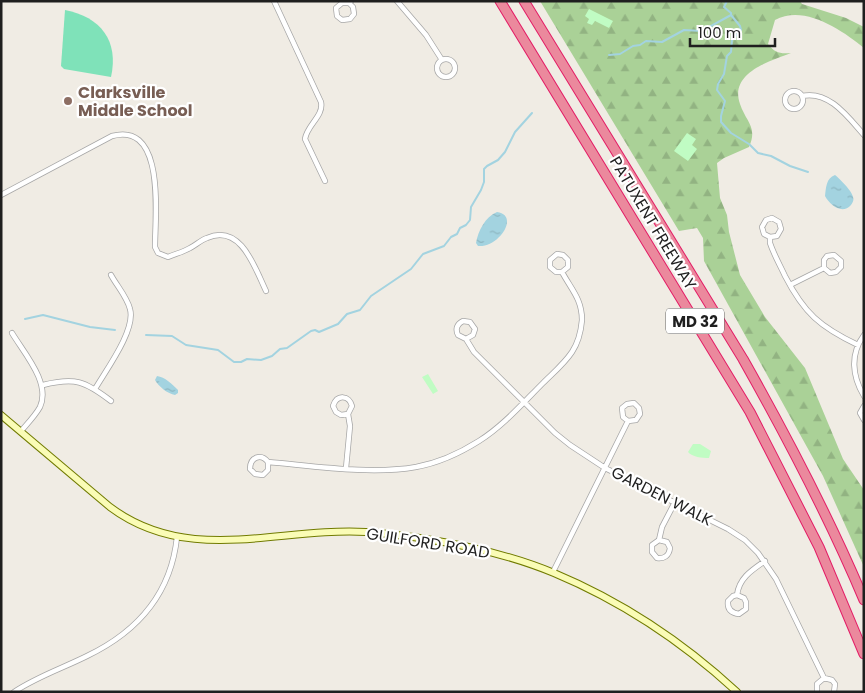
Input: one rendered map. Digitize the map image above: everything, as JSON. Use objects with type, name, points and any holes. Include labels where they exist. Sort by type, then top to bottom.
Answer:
[{"type":"highway","name":"PATUXENT FREEWAY","points":[[500,1],[750,412],[819,547],[864,654]]},
{"type":"highway","name":"PATUXENT FREEWAY","points":[[524,1],[760,389],[816,494],[864,600]]},
{"type":"main road","name":"GUILFORD ROAD","points":[[1,415],[120,514],[149,528],[177,537],[231,541],[339,531],[383,533],[500,554],[553,572],[648,622],[702,661],[736,692]]},
{"type":"street","points":[[274,1],[321,102],[321,110],[308,130],[305,139],[325,181]]},
{"type":"street","points":[[397,1],[426,35],[442,60]]},
{"type":"street","points":[[350,2],[354,14],[350,19],[342,20],[337,16],[336,8],[342,3],[350,2]]},
{"type":"street","points":[[448,59],[455,64],[456,70],[451,77],[442,77],[438,72],[437,67],[442,60],[448,59]]},
{"type":"street","points":[[796,91],[802,96],[802,103],[797,108],[791,109],[786,104],[785,97],[790,92],[796,91]]},
{"type":"street","points":[[802,96],[812,94],[824,98],[839,108],[864,135]]},
{"type":"street","points":[[1,195],[112,136],[129,135],[136,138],[146,147],[152,162],[155,247],[158,253],[168,257],[189,249],[201,240],[213,236],[233,238],[247,252],[266,291]]},
{"type":"street","points":[[772,218],[779,222],[781,229],[777,236],[770,237],[764,234],[762,226],[766,220],[772,218]]},
{"type":"street","points":[[770,237],[773,251],[797,298],[814,318],[835,334],[858,345]]},
{"type":"street","points":[[557,254],[563,255],[568,260],[568,266],[562,272],[556,272],[550,267],[550,260],[557,254]]},
{"type":"street","points":[[834,255],[841,261],[841,267],[836,272],[830,273],[824,268],[824,260],[828,256],[834,255]]},
{"type":"street","points":[[790,285],[824,268]]},
{"type":"street","points":[[268,462],[268,470],[263,475],[255,474],[250,468],[251,461],[257,457],[264,458],[268,462],[346,468],[401,469],[451,456],[466,449],[492,432],[571,353],[579,336],[582,319],[580,303],[562,272]]},
{"type":"street","points":[[95,389],[128,333],[132,321],[130,308],[111,276]]},
{"type":"street","name":"GARDEN WALK","points":[[466,339],[473,336],[474,329],[470,322],[463,321],[457,325],[457,333],[460,338],[466,339],[474,352],[555,433],[570,445],[605,468],[675,502],[745,540],[765,561],[776,579],[824,678],[832,680],[834,692]]},
{"type":"street","points":[[12,333],[42,385],[43,392],[41,404],[20,432]]},
{"type":"street","points":[[864,334],[858,345],[854,360],[854,373],[857,384],[864,396]]},
{"type":"street","points":[[42,385],[70,380],[86,384],[111,401]]},
{"type":"street","points":[[346,468],[350,426],[348,414],[352,409],[351,403],[345,397],[340,397],[334,403],[334,409],[339,415],[348,414]]},
{"type":"street","points":[[634,403],[639,408],[640,414],[636,420],[628,421],[623,417],[622,408],[627,404],[634,403]]},
{"type":"street","points":[[864,406],[860,413],[864,420]]},
{"type":"street","points":[[553,572],[628,421]]},
{"type":"street","points":[[658,540],[664,540],[669,545],[670,552],[664,558],[657,558],[652,552],[652,545],[658,540],[662,527],[675,502]]},
{"type":"street","points":[[14,692],[29,683],[102,649],[131,629],[150,608],[164,585],[174,558],[177,537]]},
{"type":"street","points":[[737,595],[738,588],[744,578],[765,561]]},
{"type":"street","points":[[737,595],[744,598],[747,605],[742,613],[738,614],[730,611],[728,604],[730,598],[737,595]]},
{"type":"street","points":[[818,692],[817,684],[824,678]]},
{"type":"green space","points":[[540,1],[800,1],[802,4],[846,18],[864,27],[864,48],[834,27],[810,17],[786,16],[775,20],[768,44],[778,52],[791,53],[763,64],[746,76],[740,84],[738,93],[740,104],[752,129],[749,147],[717,163],[720,198],[727,215],[729,232],[740,275],[765,317],[805,368],[843,459],[864,490],[864,567],[823,476],[704,261],[703,238],[697,228],[679,231]]},
{"type":"green space","points":[[589,9],[613,21],[609,28],[595,21],[592,25],[587,23],[589,19],[585,16]]},
{"type":"green space","points":[[65,10],[88,18],[104,33],[112,52],[111,77],[64,69],[61,66]]},
{"type":"green space","points":[[687,133],[696,139],[692,145],[697,149],[688,161],[674,151]]},
{"type":"green space","points":[[428,374],[438,391],[433,394],[422,377]]},
{"type":"green space","points":[[693,444],[700,444],[711,451],[709,458],[690,454],[688,452]]},
{"type":"water","points":[[835,175],[852,194],[853,201],[848,208],[836,208],[825,196],[828,181]]},
{"type":"water","points":[[497,212],[504,214],[507,219],[504,231],[493,242],[478,246],[476,243],[480,229],[489,217]]},
{"type":"water","points":[[157,376],[171,383],[178,390],[178,393],[172,394],[158,385],[155,380]]},
{"type":"waterway","points":[[609,55],[620,54],[646,41],[662,42],[684,30],[702,31],[731,15],[724,7],[727,1]]},
{"type":"waterway","points":[[731,15],[741,30],[732,40],[731,52],[727,56],[724,74],[718,84],[717,90],[725,101],[721,122],[731,133],[749,144],[758,153],[771,156],[790,166],[808,172]]},
{"type":"waterway","points":[[146,335],[172,336],[186,345],[218,350],[234,362],[241,362],[247,359],[261,360],[272,356],[280,349],[287,348],[311,331],[319,332],[338,324],[347,314],[360,310],[371,296],[411,269],[423,254],[444,246],[451,237],[457,234],[460,228],[466,225],[470,220],[471,207],[484,182],[484,169],[498,160],[505,152],[515,132],[532,113]]},
{"type":"waterway","points":[[25,319],[43,315],[90,327],[115,330]]},
{"type":"place","name":"Clarksville Middle School","points":[[68,101]]}]
